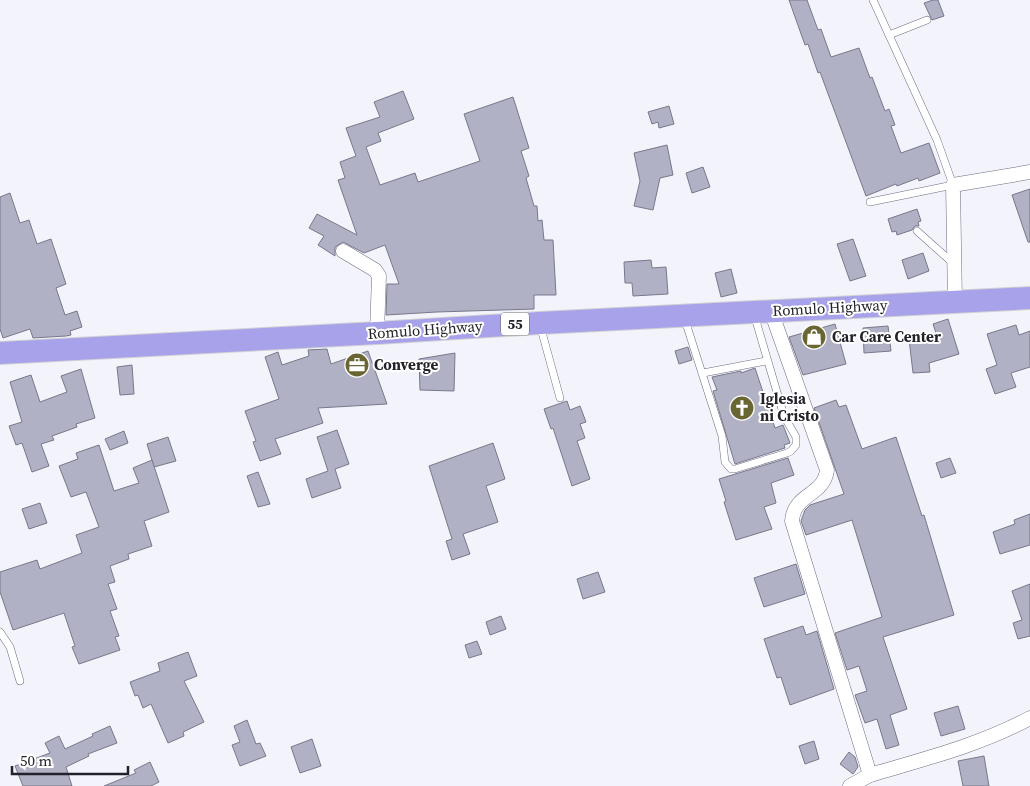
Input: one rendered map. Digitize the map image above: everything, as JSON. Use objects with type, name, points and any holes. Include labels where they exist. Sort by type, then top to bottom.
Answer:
[{"type":"highway","name":"Romulo Highway","points":[[0,353],[1030,298]]},
{"type":"street","points":[[955,302],[953,185],[1030,172]]},
{"type":"street","points":[[344,251],[375,270],[379,276],[377,333]]},
{"type":"street","points":[[762,311],[827,470],[823,484],[796,507],[792,521],[870,775]]},
{"type":"street","points":[[850,786],[870,775],[958,748],[1015,726],[1030,718]]},
{"type":"lane","points":[[870,202],[953,185],[937,140],[873,0]]},
{"type":"lane","points":[[890,35],[927,20]]},
{"type":"lane","points":[[916,231],[954,265]]},
{"type":"lane","points":[[684,316],[722,436],[726,462],[728,466],[735,469],[787,453],[796,445],[796,437],[784,416],[766,361],[762,311]]},
{"type":"lane","points":[[540,323],[560,398]]},
{"type":"lane","points":[[703,373],[766,361]]},
{"type":"lane","points":[[0,632],[10,647],[20,681]]},
{"type":"building","points":[[789,0],[807,0],[818,30],[821,29],[831,57],[859,48],[885,111],[889,109],[895,125],[891,126],[901,153],[929,143],[940,173],[919,181],[918,178],[897,186],[896,184],[866,196],[820,72],[818,73],[808,44],[805,45]]},
{"type":"building","points":[[938,0],[944,16],[932,20],[924,3]]},
{"type":"building","points":[[403,91],[414,119],[378,133],[381,141],[366,147],[380,185],[415,173],[418,182],[480,161],[464,114],[513,97],[529,148],[521,151],[529,176],[526,178],[534,206],[537,206],[538,221],[542,220],[544,240],[553,240],[556,295],[534,295],[534,309],[386,315],[387,284],[399,284],[385,245],[364,253],[343,242],[335,247],[335,256],[318,245],[324,236],[309,228],[317,214],[357,235],[338,180],[345,178],[340,162],[356,156],[346,128],[380,117],[374,102]]},
{"type":"building","points":[[669,106],[674,124],[659,128],[658,122],[652,124],[648,112]]},
{"type":"building","points":[[667,145],[673,175],[660,178],[653,210],[634,206],[640,181],[634,153]]},
{"type":"building","points":[[703,167],[710,187],[692,193],[686,173]]},
{"type":"building","points":[[1030,189],[1030,242],[1028,242],[1012,195]]},
{"type":"building","points":[[10,193],[20,223],[29,220],[37,244],[51,239],[66,284],[56,288],[65,315],[77,311],[82,327],[70,331],[71,335],[33,338],[30,329],[3,338],[0,329],[0,197]]},
{"type":"building","points":[[917,209],[921,221],[918,222],[919,226],[915,226],[912,230],[897,235],[896,231],[892,232],[888,219]]},
{"type":"building","points":[[853,239],[866,276],[850,281],[837,244]]},
{"type":"building","points":[[923,253],[929,271],[908,279],[902,260]]},
{"type":"building","points":[[651,260],[652,268],[666,267],[668,294],[633,296],[632,283],[625,283],[624,262]]},
{"type":"building","points":[[731,269],[737,293],[721,297],[715,273]]},
{"type":"building","points":[[948,319],[959,354],[929,363],[930,372],[913,373],[909,339],[937,336],[933,324]]},
{"type":"building","points":[[835,324],[846,364],[803,375],[789,337]]},
{"type":"building","points":[[1016,325],[1019,335],[1030,331],[1030,367],[1011,373],[1016,387],[995,394],[986,369],[997,365],[987,334]]},
{"type":"building","points":[[888,326],[891,351],[864,353],[863,328]]},
{"type":"building","points":[[688,347],[692,360],[679,364],[675,351]]},
{"type":"building","points":[[327,349],[331,364],[368,351],[387,404],[318,408],[323,423],[275,439],[281,454],[260,461],[253,442],[256,441],[245,411],[279,399],[265,357],[278,352],[282,365],[309,356],[308,350]]},
{"type":"building","points":[[455,353],[454,391],[420,390],[419,359]]},
{"type":"building","points":[[132,365],[134,394],[120,395],[117,367]]},
{"type":"building","name":"Iglesia ni Cristo","points":[[755,368],[775,428],[783,425],[790,443],[784,445],[785,448],[735,464],[713,391],[717,390],[712,377],[741,371],[741,373]]},
{"type":"building","points":[[81,369],[95,418],[76,424],[77,427],[52,436],[54,440],[41,444],[49,466],[32,472],[22,443],[16,445],[9,426],[22,422],[10,382],[31,375],[40,402],[67,392],[61,376]]},
{"type":"building","points":[[836,400],[839,407],[846,405],[862,449],[896,437],[922,516],[924,515],[954,615],[883,637],[907,709],[890,715],[899,745],[886,749],[877,719],[865,723],[855,695],[867,691],[859,666],[847,670],[835,633],[882,617],[852,520],[806,535],[801,521],[805,510],[810,505],[844,494],[814,408]]},
{"type":"building","points":[[567,401],[570,410],[580,406],[586,422],[580,424],[585,438],[577,441],[590,479],[572,486],[553,428],[551,429],[544,409]]},
{"type":"building","points":[[337,430],[349,464],[335,469],[341,488],[312,498],[306,479],[328,471],[317,437]]},
{"type":"building","points":[[124,431],[128,443],[110,450],[105,439]]},
{"type":"building","points":[[168,437],[176,461],[154,467],[147,444]]},
{"type":"building","points":[[493,443],[505,479],[486,486],[498,522],[463,534],[470,554],[452,560],[446,541],[452,539],[429,466]]},
{"type":"building","points":[[99,445],[114,491],[139,483],[133,468],[152,460],[169,512],[144,521],[152,546],[128,554],[129,559],[110,566],[115,582],[108,584],[117,609],[110,611],[119,636],[115,637],[120,650],[79,664],[72,647],[75,646],[64,613],[13,630],[0,592],[0,572],[37,560],[40,569],[82,553],[76,535],[99,527],[86,492],[71,497],[59,466],[78,459],[76,453]]},
{"type":"building","points":[[788,458],[794,475],[771,483],[776,503],[764,507],[772,529],[736,540],[719,479]]},
{"type":"building","points":[[950,458],[956,473],[941,478],[936,463]]},
{"type":"building","points":[[258,472],[270,504],[258,507],[247,476]]},
{"type":"building","points":[[40,503],[47,523],[29,529],[22,509]]},
{"type":"building","points":[[1030,514],[1030,545],[1000,554],[993,532],[1015,524],[1014,520]]},
{"type":"building","points":[[796,564],[805,594],[764,607],[754,578]]},
{"type":"building","points":[[598,572],[605,592],[583,599],[577,579]]},
{"type":"building","points":[[1030,584],[1030,636],[1018,639],[1013,623],[1022,620],[1012,591]]},
{"type":"building","points":[[501,616],[506,629],[490,635],[486,622]]},
{"type":"building","points":[[803,626],[806,635],[817,631],[834,689],[790,705],[781,677],[777,678],[764,639]]},
{"type":"building","points":[[477,641],[482,654],[469,658],[465,645]]},
{"type":"building","points":[[188,652],[197,676],[184,681],[204,722],[183,732],[184,736],[168,743],[151,704],[143,708],[138,695],[135,696],[130,682],[160,671],[158,663]]},
{"type":"building","points":[[958,706],[965,729],[941,736],[934,713]]},
{"type":"building","points":[[247,720],[256,744],[260,743],[266,756],[240,766],[232,745],[240,742],[234,726]]},
{"type":"building","points":[[110,726],[117,743],[88,754],[89,756],[66,767],[72,786],[23,786],[15,766],[50,753],[45,743],[59,736],[65,749]]},
{"type":"building","points":[[312,739],[321,766],[300,773],[291,747]]},
{"type":"building","points":[[814,741],[819,759],[805,764],[799,746]]},
{"type":"building","points":[[849,752],[855,757],[858,767],[853,774],[840,764]]},
{"type":"building","points":[[984,756],[989,786],[963,786],[958,761]]},
{"type":"building","points":[[150,762],[159,782],[151,786],[104,786],[136,773],[134,770]]},
{"type":"place","name":"Car Care Center","points":[[814,337]]},
{"type":"place","name":"Converge","points":[[357,365]]},
{"type":"place","name":"Iglesia ni Cristo","points":[[742,408]]}]
